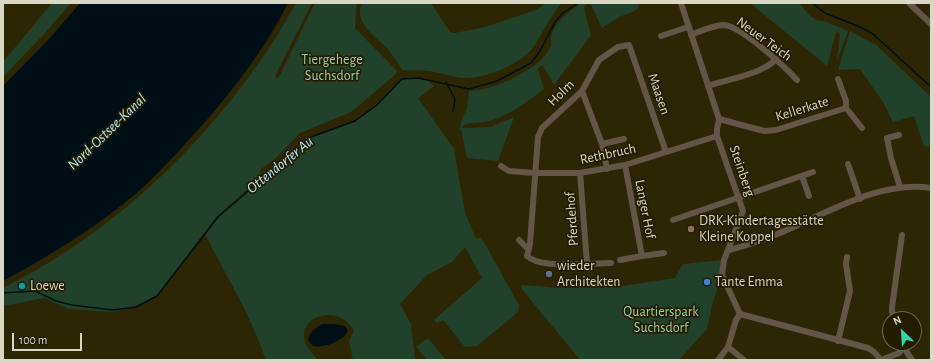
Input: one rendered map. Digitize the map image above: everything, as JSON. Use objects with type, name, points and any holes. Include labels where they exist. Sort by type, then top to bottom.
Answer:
[{"type":"street","name":"Steinberg","points":[[681,3],[719,118],[717,136],[743,211],[724,260],[722,275],[740,314]]},
{"type":"street","points":[[909,3],[931,24]]},
{"type":"street","name":"Neuer Teich","points":[[691,35],[717,26],[730,26],[776,59],[798,80]]},
{"type":"street","points":[[660,36],[688,27]]},
{"type":"street","name":"Holm","points":[[528,249],[530,244],[538,137],[542,128],[582,91],[599,60],[618,47],[629,45]]},
{"type":"street","name":"Maasen","points":[[629,45],[666,152]]},
{"type":"street","points":[[708,86],[751,73],[771,64],[776,59]]},
{"type":"street","name":"Kellerkate","points":[[838,79],[846,101],[846,108],[862,128]]},
{"type":"street","points":[[582,91],[602,144],[607,169]]},
{"type":"street","name":"Kellerkate","points":[[719,118],[764,131],[776,130],[846,108]]},
{"type":"street","name":"Rethbruch","points":[[501,166],[509,171],[535,173],[580,173],[625,165],[717,136]]},
{"type":"street","points":[[899,136],[887,138],[891,158],[900,187]]},
{"type":"street","points":[[602,144],[624,139]]},
{"type":"street","points":[[848,164],[860,199]]},
{"type":"street","name":"Langer Hof","points":[[625,165],[642,256]]},
{"type":"street","points":[[673,220],[813,172]]},
{"type":"street","name":"Pferdehof","points":[[580,173],[587,264]]},
{"type":"street","points":[[802,176],[809,196]]},
{"type":"street","points":[[729,250],[775,235],[860,199],[900,187],[931,188]]},
{"type":"street","points":[[892,311],[902,235]]},
{"type":"street","points":[[519,240],[528,249]]},
{"type":"street","name":"Pferdehof","points":[[528,249],[527,256],[534,262],[560,264],[611,263]]},
{"type":"street","name":"Langer Hof","points":[[620,260],[664,253]]},
{"type":"street","points":[[838,341],[850,291],[846,264],[847,257]]},
{"type":"street","points":[[718,360],[728,347],[736,320],[740,314],[868,348],[881,360],[893,356],[898,351]]},
{"type":"street","points":[[728,347],[744,360]]},
{"type":"street","points":[[907,351],[912,360]]},
{"type":"green space","points":[[52,3],[71,3],[3,77],[3,62]]},
{"type":"green space","points":[[296,3],[312,3],[275,76],[278,79],[315,3],[357,3],[355,28],[397,71],[396,74],[351,112],[300,133],[276,158],[261,169],[259,179],[217,216],[157,295],[135,307],[112,312],[69,309],[44,298],[3,306],[3,288],[47,264],[90,235],[132,203],[207,129],[240,89],[270,46]]},
{"type":"green space","name":"Tiergehege Suchsdorf","points":[[362,3],[431,3],[450,32],[454,33],[482,28],[536,10],[546,3],[562,3],[553,14],[532,49],[526,55],[502,70],[483,76],[462,78],[430,71],[402,70],[388,49],[367,29],[363,23],[360,16]]},
{"type":"green space","points":[[581,3],[638,3],[639,6],[635,11],[619,17],[602,28],[591,5],[585,5],[585,12],[591,35],[554,85],[543,66],[540,66],[538,69],[544,89],[513,111],[490,121],[465,124],[462,128],[490,127],[514,117],[498,161],[467,158],[461,129],[459,131],[461,121],[467,108],[469,91],[479,90],[503,83],[538,63],[546,55],[551,46],[551,37],[556,26],[563,17]]},
{"type":"green space","points":[[750,3],[799,3],[809,15],[818,21],[824,21],[848,31],[837,61],[840,34],[838,32],[836,32],[827,66]]},
{"type":"green space","points":[[850,31],[876,45],[931,97],[931,147],[924,146],[914,116],[893,122],[883,102],[860,69],[838,70]]},
{"type":"green space","points":[[410,77],[427,80],[434,86],[418,98],[454,149],[465,213],[476,239],[481,237],[519,305],[518,312],[477,346],[465,347],[443,320],[437,323],[434,320],[482,278],[465,247],[452,262],[427,275],[400,304],[411,324],[415,360],[353,360],[349,341],[354,331],[349,323],[342,318],[333,315],[325,315],[317,317],[310,322],[306,328],[304,336],[305,343],[317,360],[266,360],[246,311],[205,234],[218,217],[311,137],[355,121],[377,105],[402,79]]},
{"type":"green space","name":"Quartierspark Suchsdorf","points":[[724,260],[722,275],[712,305],[707,329],[679,360],[580,360],[521,288],[522,285],[559,288],[616,287],[675,278],[683,264]]},
{"type":"green space","points":[[428,338],[445,359],[444,360],[427,360],[416,347]]},
{"type":"water","name":"Nord-Ostsee-Kanal","points":[[80,3],[288,3],[265,44],[238,82],[192,137],[147,184],[113,212],[83,233],[52,253],[3,281],[3,86],[50,38]]},
{"type":"water","points":[[322,324],[345,326],[348,331],[342,338],[333,343],[323,346],[313,346],[308,340],[309,337],[313,330]]},
{"type":"waterway","name":"Ottendorfer Au","points":[[3,293],[35,291],[56,301],[72,305],[113,310],[136,307],[157,296],[218,217],[311,137],[355,121],[377,105],[402,79],[418,78],[469,89],[497,81],[531,63],[540,51],[555,22],[563,13],[578,3]]},
{"type":"waterway","name":"Ottendorfer Au","points":[[812,3],[825,13],[860,27],[873,34],[931,87]]},
{"type":"waterway","points":[[446,82],[455,99],[453,112]]},
{"type":"place","name":"DRK-Kindertagesstätte Kleine Koppel","points":[[691,229]]},
{"type":"place","name":"wieder Architekten","points":[[549,274]]},
{"type":"place","name":"Tante Emma","points":[[707,282]]},
{"type":"place","name":"Loewe","points":[[22,286]]}]
